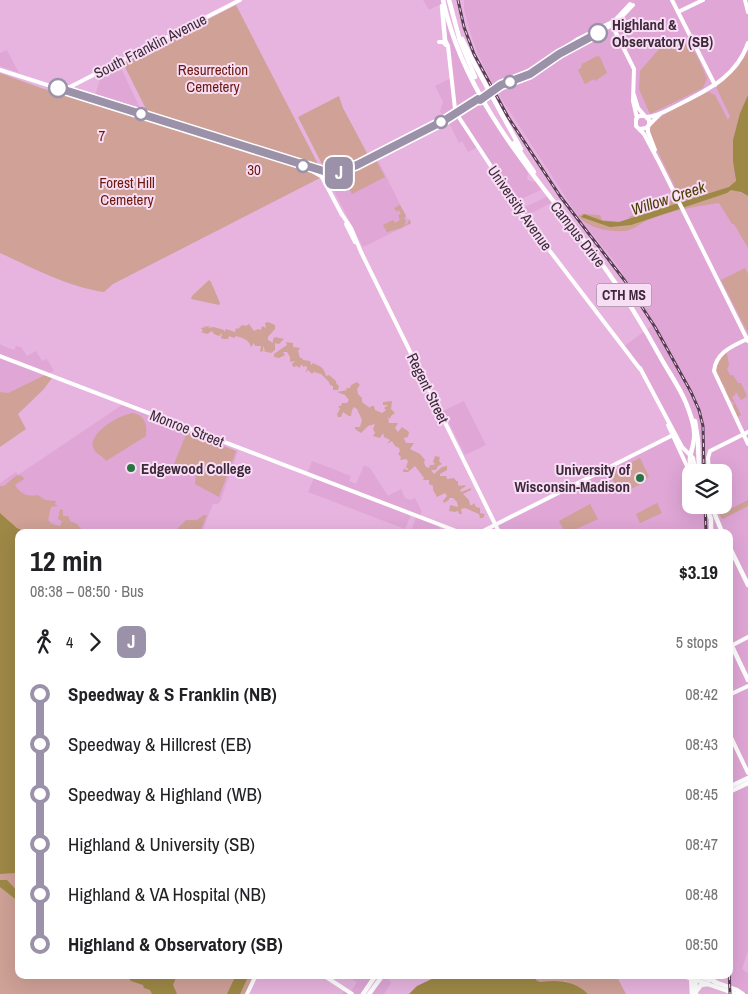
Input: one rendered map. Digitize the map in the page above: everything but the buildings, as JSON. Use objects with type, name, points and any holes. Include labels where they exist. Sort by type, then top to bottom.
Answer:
[{"type":"main road","points":[[442,0],[446,42]]},
{"type":"main road","name":"Campus Drive","points":[[442,0],[455,43],[485,101],[535,176],[601,262],[640,321],[682,395],[692,423],[694,439],[690,454],[691,464]]},
{"type":"main road","points":[[449,0],[465,45],[531,168]]},
{"type":"main road","name":"Campus Drive","points":[[449,0],[460,41],[480,92]]},
{"type":"main road","name":"Campus Drive","points":[[485,101],[535,176],[620,284],[652,335],[692,410],[697,428],[698,464]]},
{"type":"main road","points":[[709,514],[712,529]]},
{"type":"main road","points":[[714,514],[721,529]]},
{"type":"main road","points":[[733,557],[748,585]]},
{"type":"main road","points":[[733,652],[748,680]]},
{"type":"main road","points":[[733,785],[748,778]]},
{"type":"main road","points":[[733,790],[748,783]]},
{"type":"main road","points":[[363,994],[373,979]]},
{"type":"main road","points":[[369,994],[380,979]]},
{"type":"main road","points":[[694,979],[695,993]]},
{"type":"main road","points":[[711,979],[717,982]]},
{"type":"main road","points":[[695,993],[699,987],[708,984]]},
{"type":"street","points":[[672,0],[715,85]]},
{"type":"street","points":[[678,12],[703,0]]},
{"type":"street","points":[[745,0],[748,12]]},
{"type":"street","name":"South Franklin Avenue","points":[[64,90],[238,1]]},
{"type":"street","points":[[305,167],[317,172],[324,178],[333,177],[456,113],[478,99],[480,100],[489,92],[530,74],[559,54],[624,16],[633,3]]},
{"type":"street","points":[[611,24],[633,66],[635,75],[633,100],[637,118],[636,124],[660,164],[747,340],[729,347],[722,353],[714,365],[714,372],[748,444]]},
{"type":"street","name":"University Avenue","points":[[446,42],[448,43],[454,109],[456,113],[526,221],[640,369],[651,387],[687,464]]},
{"type":"street","points":[[640,129],[648,126],[660,114],[715,85],[735,68],[743,56],[748,43]]},
{"type":"street","points":[[0,70],[305,167],[333,174],[341,172]]},
{"type":"street","points":[[633,93],[637,104],[649,120],[649,134],[660,164]]},
{"type":"street","points":[[637,118],[660,114]]},
{"type":"street","name":"Regent Street","points":[[323,172],[341,213],[499,529]]},
{"type":"street","name":"Monroe Street","points":[[0,356],[450,529]]},
{"type":"street","points":[[708,464],[710,451],[748,432]]},
{"type":"street","name":"University Avenue","points":[[674,435],[690,454],[695,464]]},
{"type":"street","points":[[487,529],[674,435]]},
{"type":"street","points":[[733,645],[748,638]]},
{"type":"street","points":[[733,693],[748,686]]},
{"type":"street","points":[[733,741],[748,773]]},
{"type":"street","points":[[247,994],[254,979]]},
{"type":"street","points":[[328,979],[352,994]]},
{"type":"street","points":[[698,979],[736,994],[741,993]]},
{"type":"street","points":[[703,979],[717,982],[741,993]]},
{"type":"shaded area","points":[[423,0],[443,0],[448,24],[479,92],[521,160],[528,173],[527,180],[536,182],[543,189],[515,202],[478,147],[468,152],[462,141],[459,143],[447,119],[445,120],[440,111],[443,102],[435,86],[451,78],[441,4],[429,10]]},
{"type":"shaded area","name":"University of Wisconsin-Madison","points":[[464,0],[748,0],[748,95],[740,113],[733,162],[736,181],[748,196],[748,951],[742,969],[748,973],[748,994],[736,994],[730,987],[730,979],[733,979],[733,529],[499,529],[496,525],[675,434],[652,389],[623,347],[653,325],[618,266],[578,216],[497,92],[532,75],[544,66],[573,51],[569,43],[520,73],[493,85],[478,54],[464,9]]},
{"type":"shaded area","points":[[7,50],[19,73],[0,66],[0,53]]},
{"type":"shaded area","points":[[119,64],[141,110],[95,96],[102,72]]},
{"type":"shaded area","points":[[748,95],[748,196],[731,190],[727,193],[631,225],[610,227],[581,217],[584,214],[603,221],[619,222],[729,187],[736,181],[733,162],[733,140],[740,113]]},
{"type":"shaded area","points":[[377,158],[410,224],[363,247],[329,181]]},
{"type":"shaded area","points":[[548,196],[553,202],[524,217],[519,210]]},
{"type":"shaded area","points":[[0,342],[1,345],[14,350],[16,346],[21,347],[27,356],[36,351],[42,361],[47,359],[54,371],[8,393],[0,392]]},
{"type":"shaded area","points":[[464,401],[486,445],[465,455],[443,411]]},
{"type":"shaded area","name":"Edgewood College","points":[[122,405],[238,451],[220,502],[213,504],[203,529],[22,529],[0,513],[0,483],[16,472],[18,475]]},
{"type":"shaded area","points":[[312,461],[351,476],[349,481],[356,484],[364,465],[370,468],[388,496],[401,489],[405,498],[411,500],[415,498],[422,512],[419,517],[440,526],[439,529],[412,529],[416,517],[411,515],[405,529],[308,492],[314,478],[307,474]]},
{"type":"shaded area","points":[[0,513],[19,529],[15,529],[15,873],[0,874]]},
{"type":"shaded area","points":[[0,880],[7,880],[15,889],[15,899],[0,887]]},
{"type":"shaded area","points":[[129,979],[175,979],[173,985],[177,994],[152,994],[143,985]]},
{"type":"shaded area","points":[[234,979],[247,979],[240,994],[227,994]]},
{"type":"shaded area","points":[[373,979],[363,994],[342,994],[345,990],[350,993],[357,982],[353,980]]},
{"type":"shaded area","points":[[380,979],[389,979],[391,983],[384,994],[369,994]]},
{"type":"shaded area","points":[[432,979],[536,979],[540,982],[566,982],[583,989],[588,994],[409,994],[417,986]]},
{"type":"green space","name":"Resurrection Cemetery","points":[[236,5],[319,166],[316,167],[148,113],[123,63]]},
{"type":"green space","points":[[674,41],[675,43],[687,45],[692,49],[707,78],[703,88],[650,114],[639,89],[640,71],[660,48]]},
{"type":"green space","points":[[748,51],[748,95],[740,113],[733,140],[733,162],[737,191],[748,196],[748,248],[719,203],[692,207],[666,214],[624,231],[599,228],[587,224],[578,216],[583,214],[600,215],[602,220],[619,222],[680,197],[658,151],[650,129],[653,124],[667,113],[709,92],[715,95],[728,120],[730,116],[716,87],[737,68]]},
{"type":"green space","points":[[597,56],[600,57],[607,73],[595,81],[594,79],[585,84],[578,70],[582,64]]},
{"type":"green space","name":"Forest Hill Cemetery","points":[[0,73],[41,88],[146,118],[299,168],[314,173],[320,178],[113,284],[104,292],[77,286],[0,253]]},
{"type":"green space","points":[[339,96],[343,108],[368,155],[333,172],[324,168],[298,117]]},
{"type":"green space","points":[[376,160],[385,177],[352,194],[343,177]]},
{"type":"green space","points":[[400,205],[406,216],[404,218],[406,221],[404,226],[408,223],[409,218],[411,223],[401,228],[387,232],[383,225],[393,220],[395,223],[400,220],[398,215],[401,214],[399,210],[397,212],[394,208]]},
{"type":"green space","points":[[745,268],[748,274],[748,333],[721,280]]},
{"type":"green space","points":[[209,280],[220,303],[219,305],[191,299]]},
{"type":"green space","points":[[268,322],[275,325],[275,329],[268,337],[268,340],[273,343],[275,337],[284,339],[279,344],[275,343],[275,350],[271,353],[260,352],[261,346],[255,346],[254,343],[251,347],[249,342],[236,336],[234,338],[229,336],[228,339],[223,339],[221,338],[222,333],[219,336],[212,331],[207,334],[201,332],[203,331],[201,328],[206,327],[201,327],[211,326],[207,328],[214,327],[224,330],[224,332],[226,329],[235,332],[236,328],[238,329],[242,325],[246,326],[249,324],[254,331],[261,330],[262,326],[266,328],[265,323]]},
{"type":"green space","points":[[286,342],[293,343],[293,347],[300,348],[298,351],[300,358],[310,361],[311,365],[313,363],[322,368],[326,376],[329,375],[336,381],[339,386],[338,390],[333,390],[333,386],[321,374],[314,372],[312,374],[308,370],[306,373],[306,366],[303,367],[302,364],[299,368],[297,366],[293,367],[292,364],[295,361],[290,362],[287,352],[283,352],[285,355],[279,358],[274,357],[274,354],[287,345]]},
{"type":"green space","points":[[725,353],[727,354],[729,365],[727,369],[730,375],[733,375],[738,383],[741,383],[747,396],[741,400],[736,392],[732,397],[741,415],[738,417],[733,407],[734,403],[730,400],[716,370],[717,364]]},
{"type":"green space","points":[[45,375],[52,378],[43,390],[18,414],[26,429],[0,447],[0,392],[8,393]]},
{"type":"green space","points":[[357,382],[360,385],[357,388],[362,402],[370,408],[374,406],[375,410],[382,413],[388,405],[383,405],[383,402],[392,401],[391,409],[395,413],[390,419],[388,417],[389,423],[398,423],[395,428],[398,432],[402,427],[409,432],[408,437],[404,438],[406,443],[414,443],[410,449],[420,454],[425,460],[426,467],[429,468],[430,465],[435,464],[433,462],[435,456],[440,457],[439,461],[442,464],[436,470],[431,470],[434,474],[442,467],[447,466],[447,470],[440,474],[440,476],[446,476],[447,479],[454,478],[458,481],[458,485],[466,486],[460,490],[461,492],[471,488],[471,490],[463,494],[469,500],[470,505],[474,503],[476,507],[480,508],[480,513],[485,514],[483,518],[480,518],[479,514],[465,508],[461,509],[462,514],[459,514],[458,511],[449,511],[450,505],[458,507],[457,502],[453,498],[449,498],[444,503],[443,501],[447,496],[445,493],[437,497],[433,486],[429,484],[429,480],[423,480],[424,478],[415,466],[408,472],[403,472],[404,468],[409,470],[406,467],[408,461],[406,459],[400,460],[399,448],[392,441],[387,444],[390,440],[384,437],[383,433],[380,438],[373,436],[375,424],[368,426],[361,433],[355,429],[355,427],[360,427],[362,420],[357,409],[354,407],[351,416],[343,412],[341,417],[338,417],[337,414],[340,409],[338,406],[341,406],[342,403],[347,403],[349,400],[345,395],[337,392],[347,390],[346,388],[350,388],[351,385]]},
{"type":"green space","points":[[133,413],[141,416],[145,422],[146,436],[106,461],[94,450],[93,441],[101,430],[114,420]]},
{"type":"green space","points":[[187,432],[236,451],[219,497],[195,484],[196,474],[176,467],[174,464]]},
{"type":"green space","points":[[640,458],[649,477],[643,483],[621,494],[609,473]]},
{"type":"green space","points":[[17,475],[22,476],[24,479],[15,485],[22,493],[31,496],[38,495],[45,500],[56,501],[55,504],[58,506],[51,507],[48,520],[52,524],[60,526],[62,521],[58,519],[60,509],[63,510],[63,516],[68,516],[70,521],[77,524],[81,529],[17,528],[0,513],[0,486],[4,486]]},
{"type":"green space","points":[[748,500],[748,506],[723,519],[721,518],[720,514],[732,514],[732,508]]},
{"type":"green space","points":[[657,503],[662,513],[640,523],[636,514]]},
{"type":"green space","points":[[590,504],[598,519],[576,529],[563,529],[559,521]]},
{"type":"green space","points":[[207,515],[201,529],[177,529],[186,520],[197,520]]},
{"type":"green space","points":[[15,873],[15,979],[252,979],[245,994],[0,994],[0,874]]},
{"type":"green space","points":[[618,979],[626,994],[588,994],[577,986],[565,981],[540,982],[536,980]]},
{"type":"railway","points":[[458,0],[464,27],[474,54],[508,117],[560,196],[625,281],[655,327],[691,392],[699,410],[703,426],[704,464]]},
{"type":"railway","points":[[705,514],[706,529]]},
{"type":"railway","points":[[729,979],[730,994]]},
{"type":"bus line","name":"J","points":[[58,88],[305,167],[333,174],[355,166],[447,119],[478,99],[480,100],[490,94],[501,85],[530,74],[559,54],[598,33]]},
{"type":"place","name":"Highland & Observatory (SB)","points":[[598,33]]},
{"type":"place","name":"Edgewood College","points":[[131,468]]},
{"type":"place","name":"University of Wisconsin-Madison","points":[[640,478]]},
{"type":"park label","name":"7","points":[[102,135]]},
{"type":"park label","name":"30","points":[[254,169]]},
{"type":"water label","name":"Willow Creek","points":[[668,198]]}]
